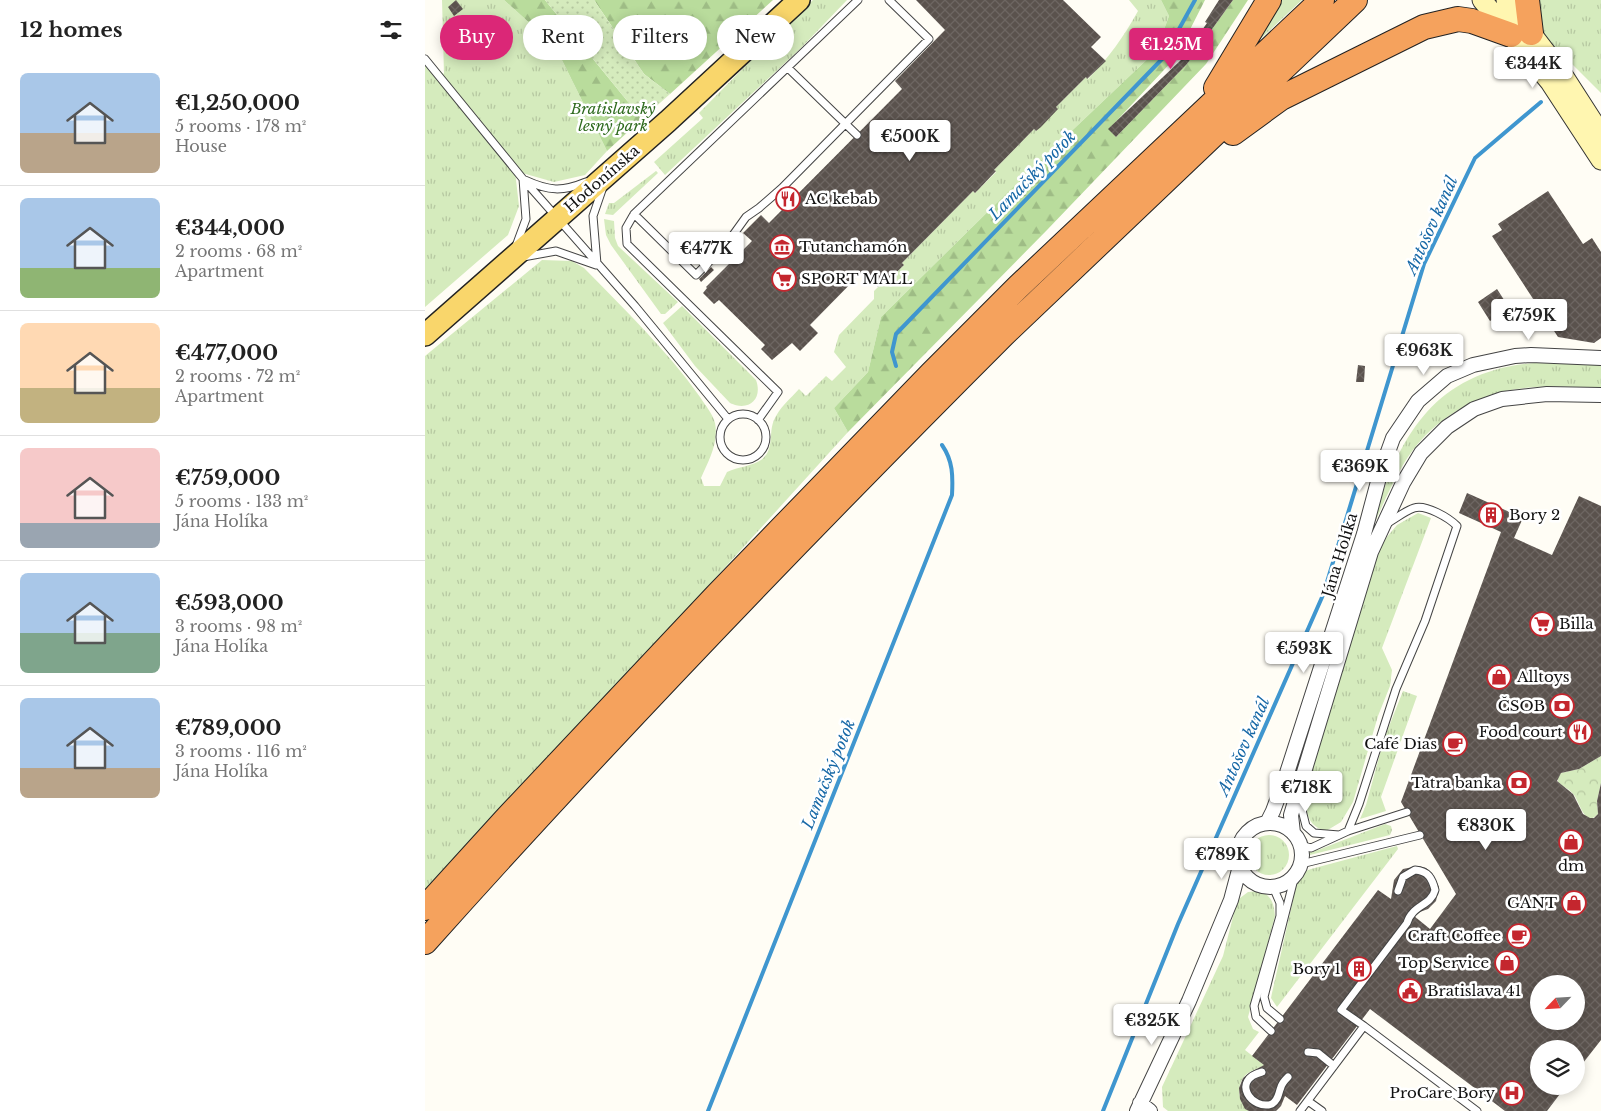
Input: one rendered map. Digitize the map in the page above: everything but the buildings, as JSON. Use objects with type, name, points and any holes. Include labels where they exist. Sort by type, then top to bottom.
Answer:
[{"type":"highway","points":[[1201,114],[1269,0]]},
{"type":"highway","points":[[425,908],[717,595],[931,374],[1018,287],[1322,0]]},
{"type":"highway","points":[[425,942],[522,834],[751,591],[1004,334],[1355,0]]},
{"type":"highway","points":[[1197,149],[1230,134],[1281,98],[1424,27],[1458,19],[1472,21],[1496,30],[1521,34],[1527,0]]},
{"type":"main road","name":"Hodonínska","points":[[425,335],[668,121],[799,0]]},
{"type":"main road","points":[[1482,0],[1561,72],[1601,134]]},
{"type":"main road","points":[[1506,0],[1521,34],[1601,160]]},
{"type":"street","name":"Jána Holíka","points":[[1267,823],[1293,754],[1364,534],[1380,474],[1393,438],[1418,401],[1447,376],[1473,365],[1515,356],[1531,355],[1601,358]]},
{"type":"street","name":"Jána Holíka","points":[[1293,833],[1291,815],[1297,792],[1371,552],[1403,483],[1421,453],[1447,427],[1474,409],[1503,399],[1547,394],[1601,395]]},
{"type":"street","points":[[1142,1108],[1189,1002],[1231,900],[1240,866],[1239,849],[1244,836],[1255,827],[1267,823],[1283,826],[1293,833],[1300,845],[1302,856],[1298,870],[1284,884],[1273,887],[1257,884],[1247,877],[1240,866]]},
{"type":"street","points":[[1231,900],[1243,889],[1257,884]]},
{"type":"lane","points":[[758,420],[778,392],[627,244],[626,228],[634,214],[858,0]]},
{"type":"lane","points":[[634,214],[696,275],[728,242],[746,217],[781,188],[929,39],[889,0]]},
{"type":"lane","points":[[425,59],[523,179],[635,306],[728,419]]},
{"type":"lane","points":[[788,68],[857,135]]},
{"type":"lane","points":[[523,179],[543,188],[554,189],[574,187],[607,174]]},
{"type":"lane","points":[[597,265],[593,216],[607,174]]},
{"type":"lane","points":[[510,260],[526,219],[523,179]]},
{"type":"lane","points":[[510,260],[557,250],[597,265]]},
{"type":"lane","points":[[747,414],[758,420],[766,432],[764,447],[754,458],[740,460],[727,455],[719,441],[723,425],[728,419],[733,416],[747,414]]},
{"type":"lane","points":[[1348,831],[1359,804],[1396,689],[1425,621],[1457,526],[1450,519],[1419,507],[1412,508],[1382,527]]},
{"type":"lane","points":[[1297,792],[1306,826],[1314,833],[1339,835]]},
{"type":"lane","points":[[1300,845],[1311,848],[1348,831],[1407,812]]},
{"type":"lane","points":[[1280,1019],[1267,1008],[1264,997],[1298,870],[1420,834]]},
{"type":"lane","points":[[1398,891],[1407,873],[1415,870],[1427,873],[1431,877],[1435,890],[1429,900],[1409,915],[1407,923],[1341,1010],[1477,1111]]},
{"type":"lane","points":[[1271,1031],[1256,1017],[1254,1006],[1280,916],[1280,903],[1273,887]]},
{"type":"lane","points":[[1300,1111],[1364,1026]]},
{"type":"lane","points":[[1308,1052],[1318,1052],[1335,1066]]},
{"type":"lane","points":[[1263,1072],[1250,1077],[1246,1087],[1246,1094],[1249,1100],[1261,1107],[1267,1107],[1279,1097],[1281,1085],[1288,1077]]},
{"type":"lane","points":[[1308,1101],[1322,1111]]},
{"type":"green space","points":[[442,0],[504,0],[523,17],[523,60],[562,60],[607,151],[585,175],[554,182],[515,171],[519,206],[508,235],[425,307],[425,63],[444,74],[444,60],[513,60],[513,15],[442,15]]},
{"type":"green space","name":"Bratislavský lesný park","points":[[504,0],[545,0],[557,15],[523,15],[523,17]]},
{"type":"green space","points":[[545,0],[594,0],[613,28],[613,60],[635,60],[644,74],[670,94],[642,119],[594,60],[603,60],[603,15],[557,15]]},
{"type":"green space","points":[[594,0],[773,0],[757,15],[717,15],[717,51],[670,94],[644,74],[635,60],[707,60],[707,15],[613,15],[613,28]]},
{"type":"green space","points":[[813,0],[847,0],[794,55],[794,18]]},
{"type":"green space","points":[[1129,0],[1161,0],[1169,16],[1156,51],[1021,179],[881,317],[868,372],[834,408],[848,432],[425,898],[425,356],[542,260],[572,261],[584,268],[644,330],[687,379],[713,416],[716,430],[714,445],[701,478],[704,486],[720,486],[727,472],[753,464],[765,456],[770,447],[772,425],[776,416],[799,389],[806,396],[826,376],[832,381],[846,367],[834,352],[839,335],[874,299],[874,291],[904,265],[902,263],[973,191],[975,193],[996,172],[994,170],[1034,129],[1036,131],[1056,107],[1103,63],[1121,39],[1138,11]]},
{"type":"green space","points":[[1161,0],[1205,0],[1176,57],[1109,129],[1116,137],[1187,64],[1233,0],[1248,0],[1206,64],[1047,230],[848,432],[834,408],[868,372],[881,317],[1021,179],[1156,51],[1169,16]]},
{"type":"green space","points":[[1273,0],[1302,0],[1253,46]]},
{"type":"green space","points":[[1601,0],[1601,93],[1544,36],[1535,1]]},
{"type":"green space","name":"Bratislavský lesný park","points":[[562,60],[594,60],[642,119],[607,151]]},
{"type":"green space","points":[[751,60],[788,60],[665,175],[654,162],[703,118],[699,113]]},
{"type":"green space","points":[[656,171],[658,173],[613,215],[605,214],[609,203],[614,203]]},
{"type":"green space","points":[[604,219],[614,221],[615,238],[618,246],[678,302],[665,314],[661,314],[611,245],[606,235]]},
{"type":"green space","points":[[682,306],[756,380],[758,393],[753,402],[743,406],[730,403],[695,366],[663,323]]},
{"type":"green space","points":[[1534,363],[1601,364],[1601,388],[1549,387],[1517,389],[1483,398],[1451,414],[1424,437],[1413,450],[1395,479],[1374,522],[1395,462],[1409,436],[1426,413],[1447,394],[1471,379],[1500,369]]},
{"type":"green space","points":[[1418,513],[1431,518],[1382,648],[1392,670],[1390,686],[1378,716],[1353,802],[1341,822],[1326,831],[1312,823],[1308,816],[1306,801],[1308,776],[1381,544],[1397,525]]},
{"type":"green space","points":[[1403,691],[1417,696],[1381,797],[1386,811],[1360,819],[1366,805],[1384,739]]},
{"type":"green space","points":[[1601,756],[1601,783],[1597,801],[1598,814],[1590,818],[1583,813],[1572,793],[1558,782],[1558,776],[1561,773],[1579,769]]},
{"type":"green space","points":[[1385,824],[1391,826],[1390,835],[1306,856],[1306,850],[1318,850]]},
{"type":"green space","points":[[1273,835],[1280,838],[1286,844],[1289,855],[1288,863],[1280,872],[1273,875],[1265,875],[1258,872],[1250,863],[1249,851],[1252,844],[1261,836]]},
{"type":"green space","points":[[1397,846],[1398,849],[1277,1007],[1271,998],[1298,878],[1303,872],[1311,869]]},
{"type":"green space","points":[[1259,891],[1270,898],[1275,916],[1248,1017],[1253,1029],[1259,1032],[1245,1050],[1264,1065],[1248,1074],[1241,1082],[1239,1091],[1241,1100],[1249,1111],[1168,1111],[1163,1107],[1162,1087],[1223,956],[1235,909],[1240,898],[1248,892]]},
{"type":"waterway","name":"Lamačský potok","points":[[896,366],[892,352],[896,334],[1163,58],[1195,0]]},
{"type":"waterway","name":"Antošov kanál","points":[[1103,1111],[1178,924],[1323,595],[1424,264],[1475,158],[1541,102]]},
{"type":"waterway","name":"Lamačský potok","points":[[708,1111],[952,495],[951,469],[946,451],[942,445]]},
{"type":"place","name":"AC kebab","points":[[788,199]]},
{"type":"place","name":"Tutanchamón","points":[[782,247]]},
{"type":"place","name":"SPORT MALL","points":[[784,279]]},
{"type":"place","name":"Bory 2","points":[[1491,515]]},
{"type":"place","name":"Billa","points":[[1542,624]]},
{"type":"place","name":"Alltoys","points":[[1499,677]]},
{"type":"place","name":"ČSOB","points":[[1562,706]]},
{"type":"place","name":"Food court","points":[[1580,732]]},
{"type":"place","name":"Café Dias","points":[[1455,744]]},
{"type":"place","name":"Tatra banka","points":[[1519,783]]},
{"type":"place","name":"dm","points":[[1571,842]]},
{"type":"place","name":"GANT","points":[[1574,903]]},
{"type":"place","name":"Craft Coffee","points":[[1519,936]]},
{"type":"place","name":"Top Service","points":[[1507,963]]},
{"type":"place","name":"Bory 1","points":[[1359,969]]},
{"type":"place","name":"Bratislava 41","points":[[1410,991]]},
{"type":"place","name":"ProCare Bory","points":[[1512,1093]]}]
